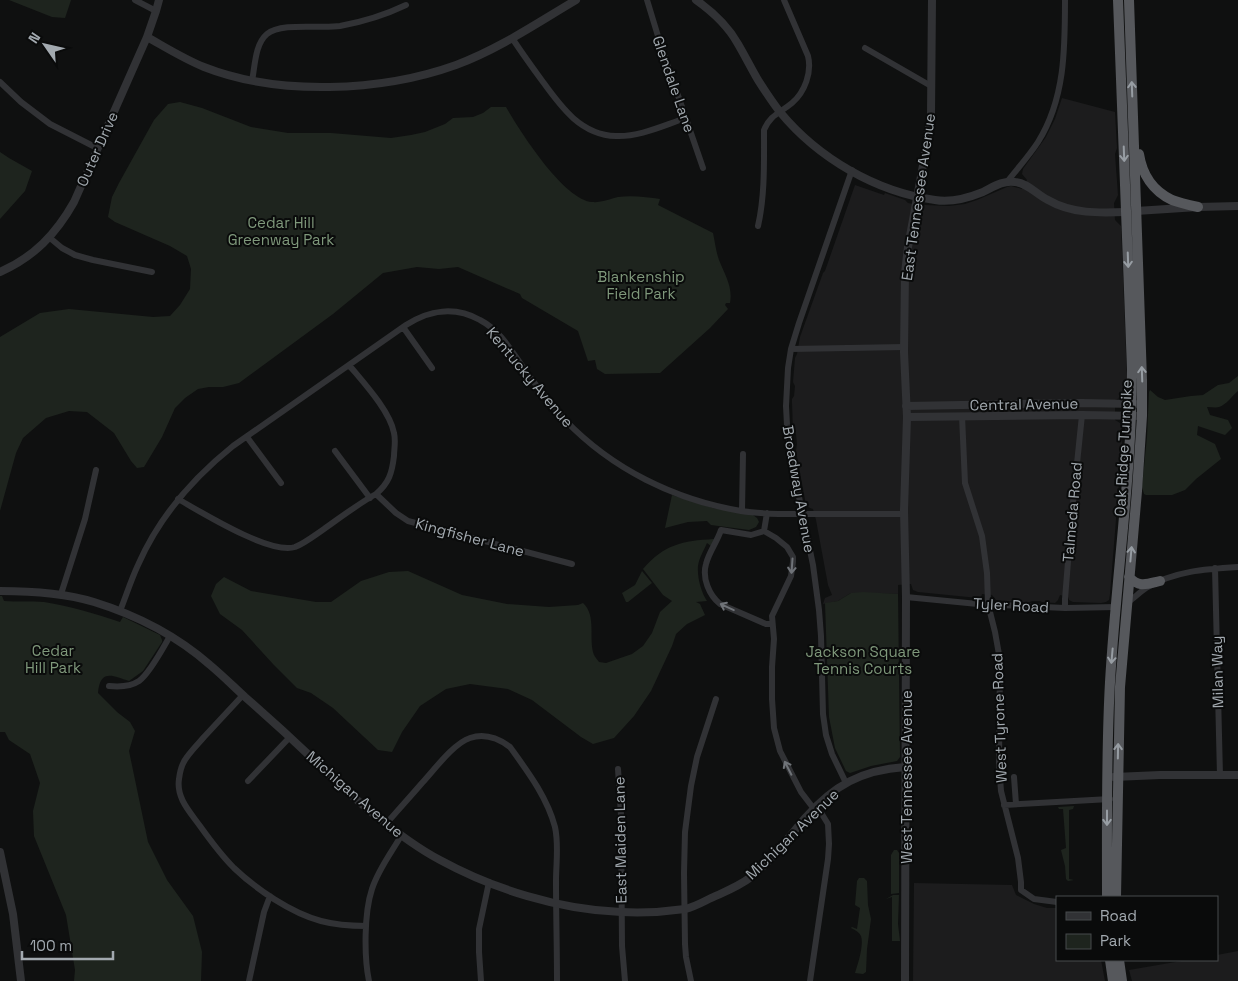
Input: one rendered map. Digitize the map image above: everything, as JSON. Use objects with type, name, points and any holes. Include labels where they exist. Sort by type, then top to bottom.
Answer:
[{"type":"highway","points":[[1118,5],[1129,5]]},
{"type":"highway","name":"Oak Ridge Turnpike","points":[[1116,896],[1112,777],[1120,687],[1121,605],[1131,416],[1137,405],[1142,371],[1131,212],[1127,111],[1118,5]]},
{"type":"highway","name":"Oak Ridge Turnpike","points":[[1129,5],[1127,111],[1133,123],[1131,212]]},
{"type":"highway","points":[[1133,123],[1140,164],[1148,180],[1158,192],[1172,200],[1198,207]]},
{"type":"highway","name":"Oak Ridge Turnpike","points":[[1121,605],[1129,577],[1142,416],[1137,405]]},
{"type":"highway","points":[[1129,577],[1134,582],[1141,584],[1160,581]]},
{"type":"highway","name":"Oak Ridge Turnpike","points":[[1106,896],[1112,799]]},
{"type":"highway","points":[[1110,961],[1113,981]]},
{"type":"highway","points":[[1119,961],[1122,981]]},
{"type":"street","points":[[135,0],[156,11],[163,0]]},
{"type":"street","name":"Outer Drive","points":[[0,272],[19,263],[50,238],[72,204],[147,37],[158,0]]},
{"type":"street","points":[[147,37],[203,67],[252,81],[318,87],[373,84],[419,76],[456,65],[497,47],[576,0]]},
{"type":"street","name":"Glendale Lane","points":[[647,0],[660,45],[703,168]]},
{"type":"street","points":[[696,0],[716,16],[732,34],[756,77],[780,112],[806,138],[835,161],[881,186],[917,197],[937,201],[950,201],[967,198],[1007,182],[1021,183],[1048,201],[1080,212],[1131,212],[1238,206]]},
{"type":"street","points":[[758,226],[763,193],[764,130],[766,123],[793,102],[802,90],[810,64],[784,0]]},
{"type":"street","name":"East Tennessee Avenue","points":[[904,514],[907,417],[904,347],[905,273],[930,114],[932,0]]},
{"type":"street","points":[[1007,182],[1038,142],[1057,100],[1063,68],[1065,0]]},
{"type":"street","points":[[252,81],[258,48],[263,38],[273,30],[284,27],[331,27],[352,24],[395,11],[406,5]]},
{"type":"street","points":[[512,38],[562,107],[573,119],[596,133],[616,136],[629,135],[686,118]]},
{"type":"street","points":[[865,48],[931,86]]},
{"type":"street","points":[[0,82],[21,102],[50,124],[97,148]]},
{"type":"street","name":"Broadway Avenue","points":[[846,783],[832,754],[826,735],[823,714],[819,610],[813,565],[791,458],[787,425],[787,392],[791,349],[798,323],[852,170]]},
{"type":"street","points":[[50,238],[62,248],[75,255],[152,272]]},
{"type":"street","name":"Kentucky Avenue","points":[[120,611],[142,557],[160,523],[178,499],[215,461],[403,327],[427,314],[442,311],[460,312],[490,326],[500,335],[561,416],[580,434],[633,473],[668,490],[694,500],[742,511],[803,514],[904,514]]},
{"type":"street","points":[[403,327],[432,368]]},
{"type":"street","points":[[791,349],[904,347]]},
{"type":"street","points":[[178,499],[236,531],[277,547],[285,548],[295,547],[314,536],[373,496],[389,480],[393,463],[394,432],[385,412],[349,365]]},
{"type":"street","points":[[1082,403],[1082,415]]},
{"type":"street","name":"Central Avenue","points":[[906,406],[1082,403],[1137,405]]},
{"type":"street","points":[[1037,404],[1038,416]]},
{"type":"street","points":[[928,405],[928,417]]},
{"type":"street","points":[[962,405],[962,416]]},
{"type":"street","name":"Talmeda Road","points":[[1065,608],[1064,599],[1082,415]]},
{"type":"street","name":"West Tyrone Road","points":[[962,416],[965,482],[982,536],[987,573],[988,604],[1000,660],[999,777],[1004,805],[1018,858],[1021,890],[1034,899],[1056,902]]},
{"type":"street","name":"Central Avenue","points":[[907,417],[1142,416]]},
{"type":"street","points":[[247,437],[281,483]]},
{"type":"street","name":"Kingfisher Lane","points":[[335,451],[373,496],[408,521],[572,564]]},
{"type":"street","points":[[742,511],[743,454]]},
{"type":"street","points":[[61,594],[85,519],[96,470]]},
{"type":"street","points":[[764,531],[767,513]]},
{"type":"street","name":"West Tennessee Avenue","points":[[904,514],[906,597],[905,981]]},
{"type":"street","points":[[772,624],[766,624],[720,604],[712,595],[706,582],[705,566],[720,530],[751,535],[764,531],[787,547],[793,557],[791,576],[772,616],[774,639],[772,699],[774,728],[780,751],[801,792],[814,809],[820,811],[828,824],[829,844],[810,981]]},
{"type":"street","points":[[1121,605],[1146,588],[1170,576],[1193,570],[1238,567]]},
{"type":"street","name":"Milan Way","points":[[1215,568],[1220,776]]},
{"type":"street","name":"Michigan Avenue","points":[[0,591],[61,594],[93,602],[120,611],[170,636],[210,664],[353,796],[401,836],[463,872],[512,891],[557,904],[621,912],[684,909],[698,905],[727,892],[752,876],[775,854],[814,809],[831,793],[846,783],[881,769],[906,767]]},
{"type":"street","name":"Tyler Road","points":[[906,597],[978,604],[1065,608],[1121,605]]},
{"type":"street","points":[[109,686],[124,686],[138,682],[146,675],[170,636]]},
{"type":"street","points":[[243,695],[186,757],[180,772],[180,796],[216,848],[233,868],[270,896],[298,912],[320,921],[345,926],[366,926]]},
{"type":"street","points":[[691,981],[686,957],[684,909],[685,832],[691,786],[716,699]]},
{"type":"street","points":[[386,824],[464,740],[484,735],[495,738],[510,747],[530,775],[549,809],[555,827],[557,839],[557,981]]},
{"type":"street","points":[[248,780],[290,737]]},
{"type":"street","name":"East Maiden Lane","points":[[618,769],[621,815],[622,946],[625,981]]},
{"type":"street","points":[[1112,777],[1238,775]]},
{"type":"street","points":[[1014,777],[1016,804]]},
{"type":"street","points":[[1004,805],[1112,799]]},
{"type":"street","points":[[369,981],[366,961],[366,926],[371,890],[401,836]]},
{"type":"street","points":[[0,852],[13,914],[21,981]]},
{"type":"street","points":[[481,981],[478,935],[489,882]]},
{"type":"street","points":[[249,981],[264,912],[270,896]]},
{"type":"shaded area","points":[[1062,98],[1115,112],[1117,148],[1115,154],[1118,195],[1114,203],[1115,220],[1121,226],[1127,378],[1125,394],[1115,400],[1115,420],[1120,423],[1123,432],[1109,600],[1101,603],[1073,602],[1068,597],[1060,595],[1055,603],[1032,601],[1027,603],[996,600],[992,595],[982,594],[978,598],[918,592],[913,590],[911,584],[898,585],[898,594],[851,593],[838,601],[823,604],[825,598],[832,595],[828,585],[813,509],[806,505],[796,451],[796,434],[793,432],[792,399],[795,386],[793,382],[795,358],[800,337],[855,185],[884,195],[885,193],[905,200],[908,203],[923,206],[965,204],[1007,187],[1011,186],[1022,189],[1027,180],[1022,174],[1023,169],[1046,137]]},
{"type":"shaded area","points":[[914,883],[1012,885],[1016,895],[1034,904],[1047,908],[1056,908],[1056,961],[1101,961],[1105,981],[913,981]]},
{"type":"shaded area","points":[[1238,951],[1238,981],[1132,981],[1129,970],[1181,961],[1218,961],[1218,955]]},
{"type":"green space","points":[[9,0],[71,0],[65,18],[52,17]]},
{"type":"green space","name":"Cedar Hill Greenway Park","points":[[180,102],[202,108],[251,127],[288,133],[331,133],[391,138],[425,132],[445,124],[453,118],[473,117],[491,107],[506,107],[521,132],[543,162],[568,189],[581,198],[592,202],[623,196],[660,199],[658,205],[713,233],[718,257],[729,286],[730,303],[725,305],[728,309],[660,373],[605,374],[597,369],[595,360],[588,361],[578,331],[522,298],[520,294],[458,267],[439,269],[417,267],[383,273],[333,314],[239,383],[223,387],[198,389],[185,398],[175,408],[162,437],[144,467],[137,468],[114,433],[87,412],[69,411],[46,418],[23,438],[16,453],[0,511],[0,337],[40,313],[69,309],[153,317],[170,316],[190,289],[191,269],[187,256],[108,217],[112,197],[154,120],[168,104]]},
{"type":"green space","points":[[0,152],[32,171],[25,191],[0,219]]},
{"type":"green space","points":[[1238,376],[1238,391],[1227,402],[1222,406],[1207,407],[1210,415],[1228,420],[1232,428],[1225,435],[1198,426],[1197,435],[1215,444],[1221,459],[1185,490],[1172,495],[1144,494],[1142,487],[1150,390],[1165,400],[1203,395],[1218,385],[1229,383]]},
{"type":"green space","points":[[672,495],[713,508],[753,515],[759,522],[756,527],[749,530],[711,525],[707,521],[688,522],[665,528]]},
{"type":"green space","points":[[714,539],[711,546],[707,543],[698,566],[700,584],[707,601],[696,602],[700,604],[705,615],[687,624],[676,634],[651,691],[634,716],[614,738],[593,744],[532,700],[508,689],[470,684],[446,689],[420,706],[402,732],[392,752],[378,750],[333,708],[311,693],[297,688],[242,630],[220,614],[211,596],[216,584],[224,577],[251,591],[316,602],[331,602],[361,581],[389,572],[408,571],[462,595],[507,604],[549,607],[583,603],[590,614],[594,655],[599,662],[606,663],[632,654],[643,646],[652,633],[660,612],[672,601],[663,595],[643,569],[659,554],[675,545]]},
{"type":"green space","points":[[642,571],[652,583],[626,602],[622,593],[635,585]]},
{"type":"green space","name":"Jackson Square Tennis Courts","points":[[851,593],[898,594],[900,757],[897,761],[871,766],[850,773],[846,771],[835,748],[829,717],[825,603],[838,601]]},
{"type":"green space","name":"Cedar Hill Park","points":[[0,596],[2,596],[4,601],[54,604],[83,610],[120,622],[123,617],[160,635],[162,642],[143,671],[129,681],[112,676],[104,677],[99,685],[98,693],[130,722],[135,731],[129,751],[148,842],[167,880],[193,916],[202,952],[201,981],[74,981],[75,970],[66,915],[34,836],[33,811],[40,783],[30,754],[9,740],[5,732],[0,732]]},
{"type":"green space","points":[[1074,806],[1073,809],[1069,810],[1069,879],[1074,880],[1068,881],[1066,879],[1061,850],[1066,848],[1063,809],[1058,807]]},
{"type":"green space","points":[[894,850],[897,850],[899,853],[899,893],[891,894],[891,855]]},
{"type":"green space","points":[[859,878],[864,878],[867,881],[868,905],[871,919],[866,972],[863,974],[855,973],[861,949],[861,936],[851,928],[857,929],[860,908],[855,905],[857,881]]},
{"type":"green space","points":[[893,895],[899,895],[898,924],[900,941],[892,941],[892,897],[886,899]]},
{"type":"park label","name":"Blankenship Field Park","points":[[641,284]]}]
